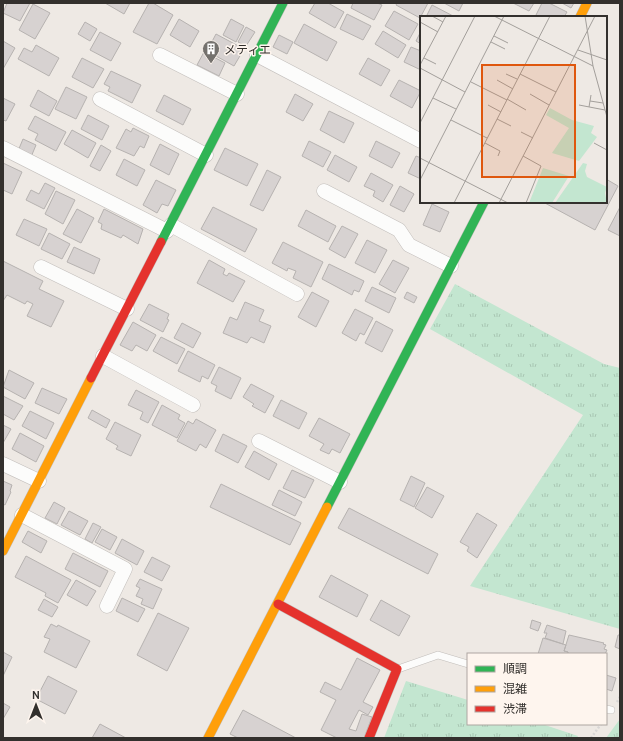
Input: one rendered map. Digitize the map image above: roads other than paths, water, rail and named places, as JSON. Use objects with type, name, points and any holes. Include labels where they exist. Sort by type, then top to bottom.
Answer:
[{"type":"street","points":[[3,551],[283,3]]},
{"type":"street","points":[[580,16],[587,3]]},
{"type":"street","points":[[160,55],[237,94]]},
{"type":"street","points":[[257,55],[420,140]]},
{"type":"street","points":[[100,99],[206,155]]},
{"type":"street","points":[[3,148],[169,228],[297,294]]},
{"type":"street","points":[[324,191],[399,230],[409,245],[451,266]]},
{"type":"street","points":[[208,738],[483,203]]},
{"type":"street","points":[[41,267],[127,310]]},
{"type":"street","points":[[103,356],[193,405]]},
{"type":"street","points":[[259,441],[340,482]]},
{"type":"street","points":[[3,464],[39,481]]},
{"type":"street","points":[[22,515],[125,569],[107,606]]},
{"type":"street","points":[[278,604],[397,669],[369,738]]},
{"type":"lane","points":[[397,669],[438,655],[467,664]]},
{"type":"place","name":"メティエ","points":[[211,64]]}]
